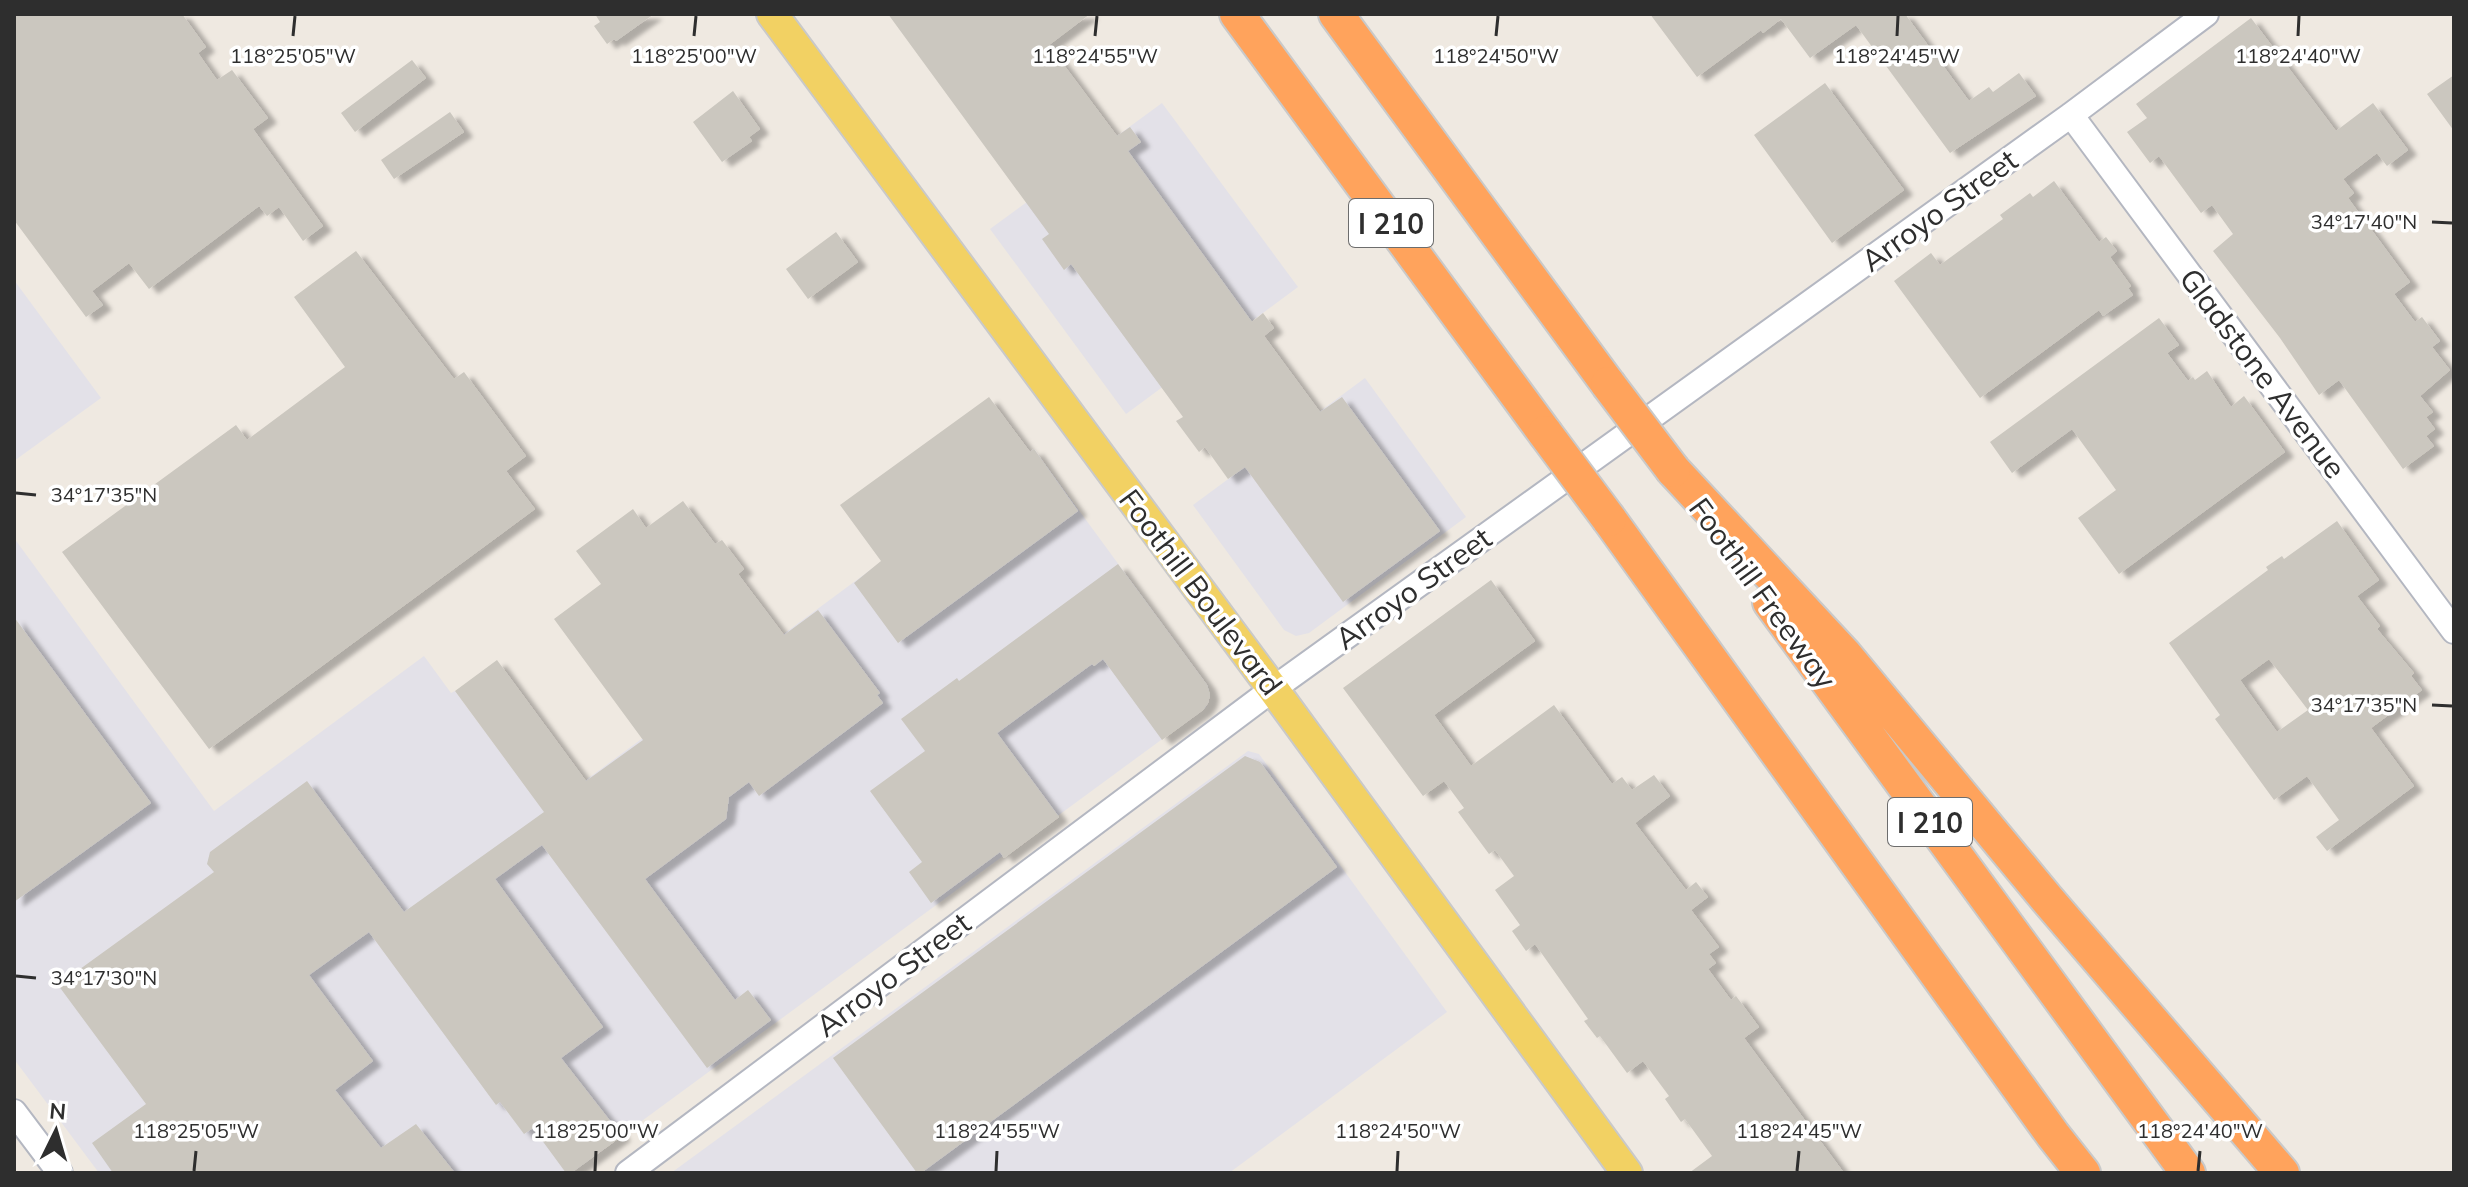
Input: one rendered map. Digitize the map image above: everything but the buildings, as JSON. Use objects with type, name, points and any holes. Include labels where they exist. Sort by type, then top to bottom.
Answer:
[{"type":"highway","name":"I 210","points":[[1237,14],[1609,519],[2083,1173]]},
{"type":"highway","name":"Foothill Freeway","points":[[1336,14],[2188,1173]]},
{"type":"highway","points":[[1673,470],[1845,655],[2047,899],[2282,1173]]},
{"type":"highway","points":[[2053,1135],[2067,1173]]},
{"type":"main road","name":"Foothill Boulevard","points":[[772,14],[1273,689],[1627,1173]]},
{"type":"street","name":"Arroyo Street","points":[[628,1173],[1273,689],[2071,115],[2206,14]]},
{"type":"street","name":"Gladstone Avenue","points":[[2071,115],[2454,631]]},
{"type":"street","points":[[14,1112],[60,1173]]},
{"type":"shaded area","points":[[1162,103],[1298,287],[1126,414],[990,229]]},
{"type":"shaded area","points":[[14,280],[101,398],[14,461]]},
{"type":"shaded area","points":[[1365,378],[1466,517],[1309,633],[1296,636],[1284,630],[1193,505]]},
{"type":"shaded area","points":[[1034,449],[1207,685],[1210,695],[1206,707],[571,1173],[99,1173],[14,1059],[14,538],[214,811],[424,656],[451,693],[455,691],[544,811]]},
{"type":"shaded area","points":[[1248,751],[1259,754],[1447,1012],[1229,1173],[671,1173]]}]
